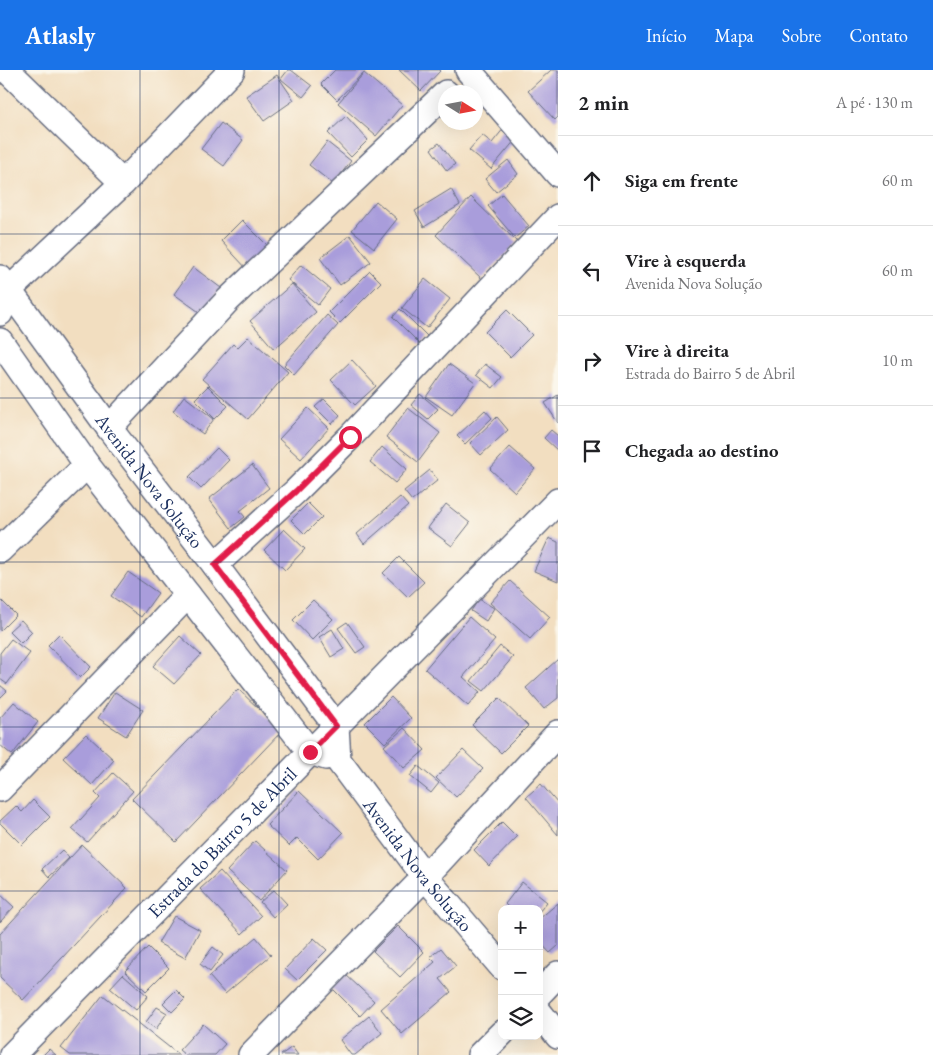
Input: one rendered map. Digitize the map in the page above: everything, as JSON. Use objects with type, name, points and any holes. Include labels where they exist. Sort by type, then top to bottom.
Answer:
[{"type":"street","points":[[7,70],[123,183]]},
{"type":"street","points":[[0,313],[5,284],[123,183],[232,70]]},
{"type":"street","points":[[454,85],[469,70],[558,174]]},
{"type":"street","points":[[109,428],[228,300],[438,101]]},
{"type":"street","points":[[215,565],[296,491],[337,450],[558,217]]},
{"type":"street","name":"Avenida Nova Solução","points":[[5,284],[109,428],[336,726]]},
{"type":"street","name":"Avenida Nova Solução","points":[[0,341],[87,465],[310,752]]},
{"type":"street","points":[[0,550],[87,465]]},
{"type":"street","name":"Estrada do Bairro 5 de Abril","points":[[12,1055],[558,502]]},
{"type":"street","points":[[0,789],[188,595]]},
{"type":"street","points":[[310,752],[338,760],[336,726]]},
{"type":"street","points":[[251,1055],[425,877],[558,733]]},
{"type":"street","name":"Avenida Nova Solução","points":[[338,760],[425,877],[498,962]]},
{"type":"street","points":[[543,990],[558,974]]},
{"type":"street","points":[[543,1017],[558,1036]]},
{"type":"street","points":[[480,1055],[498,1037]]},
{"type":"building","points":[[288,70],[291,70],[312,86],[303,97],[281,79]]},
{"type":"building","points":[[335,70],[366,70],[337,100],[321,84]]},
{"type":"building","points":[[399,70],[441,70],[421,91]]},
{"type":"building","points":[[551,70],[558,70],[558,117],[555,120],[528,91]]},
{"type":"building","points":[[364,73],[402,105],[376,136],[338,103]]},
{"type":"building","points":[[277,75],[294,100],[264,121],[246,96]]},
{"type":"building","points":[[346,116],[368,140],[351,157],[328,133]]},
{"type":"building","points":[[221,123],[243,140],[224,166],[201,149]]},
{"type":"building","points":[[508,123],[521,133],[491,169],[469,150],[482,135],[492,143]]},
{"type":"building","points":[[327,142],[351,161],[333,184],[309,165]]},
{"type":"building","points":[[439,143],[455,164],[447,171],[431,149]]},
{"type":"building","points":[[508,160],[518,174],[496,192],[485,179]]},
{"type":"building","points":[[451,189],[460,205],[424,227],[415,211]]},
{"type":"building","points":[[502,194],[529,226],[515,238],[488,206]]},
{"type":"building","points":[[471,197],[517,242],[482,279],[436,235]]},
{"type":"building","points":[[376,201],[397,219],[374,248],[352,230]]},
{"type":"building","points":[[242,220],[270,248],[248,270],[221,241]]},
{"type":"building","points":[[350,235],[371,262],[340,285],[320,258]]},
{"type":"building","points":[[301,265],[330,289],[318,305],[288,280]]},
{"type":"building","points":[[193,267],[221,288],[202,314],[174,294]]},
{"type":"building","points":[[370,271],[381,282],[340,323],[329,312]]},
{"type":"building","points":[[425,279],[450,299],[427,328],[402,308]]},
{"type":"building","points":[[292,284],[316,312],[274,349],[250,321]]},
{"type":"building","points":[[400,309],[427,336],[420,344],[393,317]]},
{"type":"building","points":[[507,310],[532,335],[510,357],[485,332]]},
{"type":"building","points":[[327,315],[338,325],[294,375],[284,365]]},
{"type":"building","points":[[248,337],[288,372],[248,419],[202,379],[233,344],[237,348]]},
{"type":"building","points":[[352,360],[376,386],[355,405],[331,380]]},
{"type":"building","points":[[449,364],[475,383],[452,415],[426,397]]},
{"type":"building","points":[[485,364],[502,377],[493,388],[476,375]]},
{"type":"building","points":[[208,386],[228,406],[215,419],[195,399]]},
{"type":"building","points":[[420,394],[438,409],[428,419],[411,405]]},
{"type":"building","points":[[558,395],[558,423],[545,403]]},
{"type":"building","points":[[184,396],[214,419],[203,434],[173,411]]},
{"type":"building","points":[[324,399],[340,415],[332,424],[315,407]]},
{"type":"building","points":[[308,408],[329,428],[301,459],[279,439]]},
{"type":"building","points":[[408,408],[440,433],[418,462],[386,437]]},
{"type":"building","points":[[485,410],[492,418],[465,444],[457,436]]},
{"type":"building","points":[[497,417],[508,430],[481,455],[470,443]]},
{"type":"building","points":[[551,430],[558,436],[558,451],[544,438]]},
{"type":"building","points":[[382,447],[407,469],[395,483],[370,462]]},
{"type":"building","points":[[510,447],[535,469],[515,492],[490,469]]},
{"type":"building","points":[[217,448],[229,460],[201,489],[189,477]]},
{"type":"building","points":[[252,465],[269,488],[240,511],[245,517],[231,528],[209,499]]},
{"type":"building","points":[[430,470],[438,480],[412,501],[404,491]]},
{"type":"building","points":[[400,497],[408,506],[364,544],[357,534]]},
{"type":"building","points":[[308,503],[322,517],[305,534],[291,520]]},
{"type":"building","points":[[446,504],[470,523],[452,546],[428,528]]},
{"type":"building","points":[[284,529],[305,549],[285,570],[264,550]]},
{"type":"building","points":[[549,538],[558,542],[558,581],[534,571]]},
{"type":"building","points":[[399,557],[424,582],[408,597],[383,573]]},
{"type":"building","points":[[128,572],[158,593],[141,617],[111,596]]},
{"type":"building","points":[[510,581],[550,617],[530,639],[490,603]]},
{"type":"building","points":[[0,599],[16,615],[0,631]]},
{"type":"building","points":[[479,599],[494,608],[486,621],[471,611]]},
{"type":"building","points":[[313,600],[333,619],[312,640],[293,620]]},
{"type":"building","points":[[469,617],[495,640],[463,677],[480,692],[468,706],[425,669]]},
{"type":"building","points":[[21,620],[32,632],[21,643],[9,631]]},
{"type":"building","points":[[347,622],[365,647],[356,653],[338,628]]},
{"type":"building","points":[[332,629],[344,649],[331,657],[319,637]]},
{"type":"building","points":[[59,634],[91,667],[80,678],[48,645]]},
{"type":"building","points":[[180,636],[201,655],[174,684],[153,666]]},
{"type":"building","points":[[11,639],[30,653],[7,684],[0,679],[0,653]]},
{"type":"building","points":[[500,646],[513,657],[484,691],[471,681]]},
{"type":"building","points":[[558,659],[558,698],[544,709],[526,688]]},
{"type":"building","points":[[0,685],[7,691],[0,698]]},
{"type":"building","points":[[238,689],[282,731],[176,842],[132,799]]},
{"type":"building","points":[[115,692],[143,710],[126,736],[98,718]]},
{"type":"building","points":[[391,697],[411,718],[385,743],[365,723]]},
{"type":"building","points":[[499,698],[528,726],[501,753],[472,725]]},
{"type":"building","points":[[14,702],[38,722],[12,755],[0,745],[0,718]]},
{"type":"building","points":[[404,728],[425,750],[404,768],[384,746]]},
{"type":"building","points":[[86,734],[114,760],[92,785],[63,758]]},
{"type":"building","points":[[463,750],[483,769],[456,797],[436,778]]},
{"type":"building","points":[[418,766],[439,783],[431,793],[410,776]]},
{"type":"building","points":[[113,773],[133,791],[87,842],[72,829],[100,798],[95,793]]},
{"type":"building","points":[[541,784],[558,804],[558,835],[526,797]]},
{"type":"building","points":[[299,791],[343,833],[318,859],[297,838],[289,846],[267,825]]},
{"type":"building","points":[[33,800],[50,817],[22,845],[0,821],[16,806],[22,812]]},
{"type":"building","points":[[502,822],[517,837],[489,866],[474,850]]},
{"type":"building","points":[[255,841],[287,870],[259,901],[227,871]]},
{"type":"building","points":[[82,845],[127,888],[23,1000],[0,978],[0,934]]},
{"type":"building","points":[[62,850],[69,858],[49,877],[42,869]]},
{"type":"building","points":[[220,871],[261,916],[242,934],[200,889]]},
{"type":"building","points":[[522,882],[547,902],[543,907],[543,905],[505,904]]},
{"type":"building","points":[[274,890],[287,904],[273,917],[260,902]]},
{"type":"building","points":[[0,894],[14,907],[0,922]]},
{"type":"building","points":[[558,903],[558,946],[550,953],[543,945],[543,916]]},
{"type":"building","points":[[174,916],[200,930],[185,958],[158,943]]},
{"type":"building","points":[[398,926],[424,952],[400,977],[373,951]]},
{"type":"building","points":[[256,937],[271,955],[225,994],[209,976]]},
{"type":"building","points":[[314,938],[327,950],[297,980],[285,969]]},
{"type":"building","points":[[148,947],[169,968],[146,991],[125,971]]},
{"type":"building","points":[[213,947],[223,955],[210,972],[200,964]]},
{"type":"building","points":[[441,948],[456,966],[440,979],[451,992],[402,1034],[381,1009],[435,962],[430,957]]},
{"type":"building","points":[[123,974],[148,996],[136,1010],[110,988]]},
{"type":"building","points":[[345,974],[374,1001],[360,1016],[332,988]]},
{"type":"building","points":[[176,990],[185,999],[172,1012],[163,1003]]},
{"type":"building","points":[[103,995],[179,1055],[70,1055],[61,1048]]},
{"type":"building","points":[[157,1007],[167,1013],[156,1029],[146,1022]]},
{"type":"building","points":[[369,1016],[382,1033],[355,1055],[351,1055],[340,1040]]},
{"type":"building","points":[[203,1024],[225,1044],[215,1055],[185,1055],[179,1050]]},
{"type":"building","points":[[292,1047],[298,1055],[281,1055]]},
{"type":"building","points":[[49,1049],[56,1055],[43,1055]]},
{"type":"route","points":[[310,752],[336,726],[215,565],[296,491],[350,437]]}]
